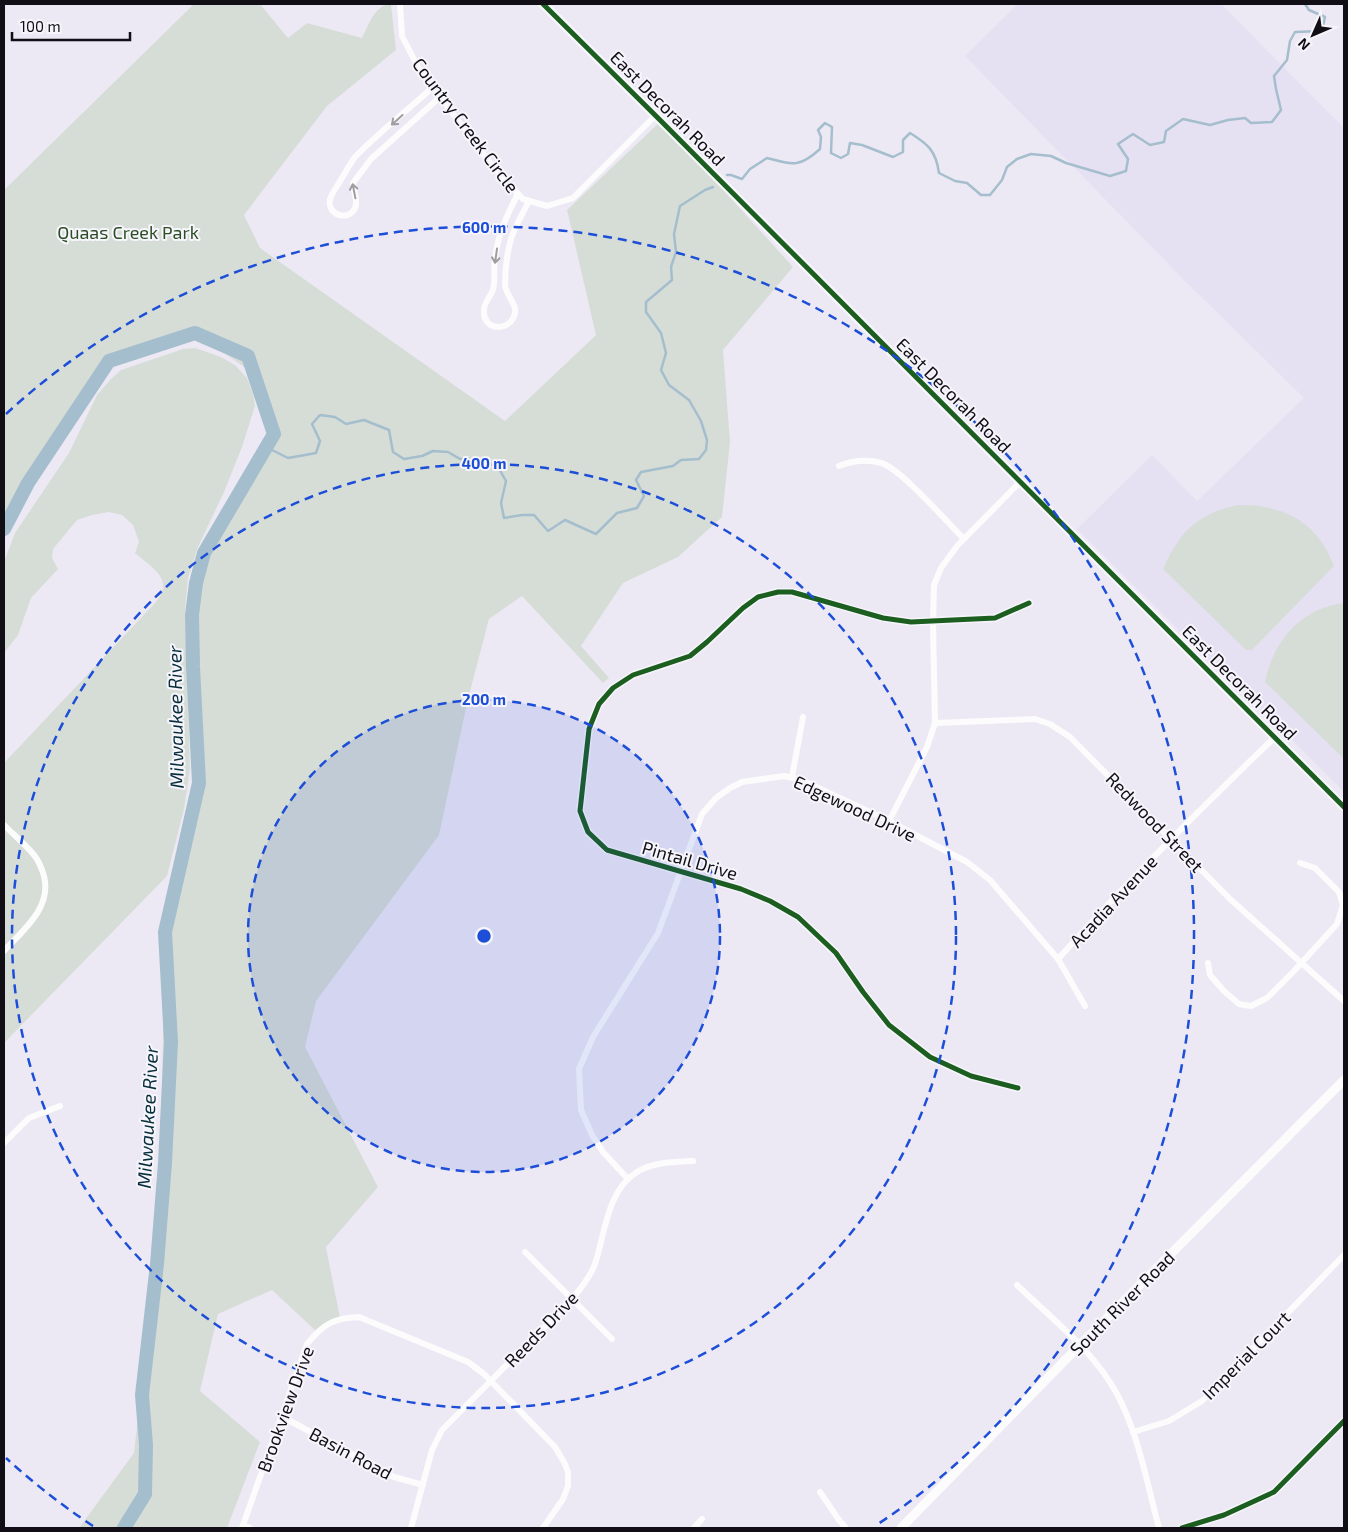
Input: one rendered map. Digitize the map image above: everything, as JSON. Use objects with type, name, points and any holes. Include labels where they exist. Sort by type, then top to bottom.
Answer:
[{"type":"street","name":"Country Creek Circle","points":[[400,4],[402,36],[419,69],[494,168],[523,199],[547,206],[573,198],[656,115]]},
{"type":"street","name":"East Decorah Road","points":[[543,4],[656,115],[1344,807]]},
{"type":"street","points":[[433,87],[354,158],[330,198],[330,206],[334,213],[340,216],[347,216],[352,212],[356,206],[353,183],[356,176],[371,159],[440,97]]},
{"type":"street","points":[[518,194],[500,234],[494,259],[495,280],[492,292],[484,307],[484,316],[489,324],[498,328],[506,325],[513,319],[516,311],[505,286],[508,257],[511,239],[529,201]]},
{"type":"street","points":[[839,466],[848,462],[865,460],[882,463],[897,471],[964,539]]},
{"type":"street","points":[[889,821],[927,747],[935,723],[934,585],[941,568],[964,539],[1020,482]]},
{"type":"street","name":"Pintail Drive","points":[[933,622],[910,622],[883,618],[792,592],[778,592],[758,597],[743,608],[690,656],[633,675],[613,688],[599,704],[589,729],[580,811],[588,832],[607,850],[741,889],[770,901],[798,917],[836,953],[889,1025],[930,1058],[971,1076],[1018,1088]]},
{"type":"street","points":[[933,622],[995,618],[1030,603]]},
{"type":"street","points":[[792,777],[803,717]]},
{"type":"street","name":"Redwood Street","points":[[935,723],[1035,719],[1050,724],[1070,737],[1230,899],[1344,1001]]},
{"type":"street","name":"Acadia Avenue","points":[[1058,959],[1172,839],[1275,737]]},
{"type":"street","name":"Edgewood Drive","points":[[628,1179],[603,1152],[592,1135],[581,1110],[580,1069],[593,1037],[658,933],[702,814],[716,798],[742,782],[784,776],[801,780],[889,821],[967,862],[990,880],[1058,959],[1085,1006]]},
{"type":"street","points":[[4,825],[36,856],[42,870],[45,888],[44,901],[38,913],[4,951]]},
{"type":"street","points":[[1208,963],[1210,975],[1224,991],[1240,1004],[1251,1006],[1267,998],[1302,963],[1337,924],[1343,905],[1339,892],[1315,868],[1300,863]]},
{"type":"street","name":"South River Road","points":[[901,1528],[1344,1080]]},
{"type":"street","points":[[4,1143],[28,1118],[60,1106]]},
{"type":"street","name":"Reeds Drive","points":[[411,1528],[432,1450],[442,1430],[572,1299],[594,1265],[614,1198],[628,1179],[637,1172],[653,1166],[671,1162],[693,1161]]},
{"type":"street","points":[[525,1252],[612,1338]]},
{"type":"street","name":"Imperial Court","points":[[1133,1432],[1169,1421],[1202,1401],[1344,1255]]},
{"type":"street","points":[[1017,1285],[1080,1345],[1101,1370],[1117,1394],[1133,1432],[1159,1528]]},
{"type":"street","name":"Brookview Drive","points":[[242,1526],[306,1344],[317,1332],[340,1318],[359,1317],[468,1362],[491,1381],[555,1448],[568,1472],[568,1486],[563,1499],[543,1528]]},
{"type":"street","name":"Basin Road","points":[[281,1416],[394,1477],[423,1486]]},
{"type":"street","points":[[1182,1528],[1224,1515],[1274,1492],[1344,1421]]},
{"type":"street","points":[[820,1492],[846,1528]]},
{"type":"street","points":[[694,1528],[702,1519]]},
{"type":"street","points":[[242,1526],[250,1528]]},
{"type":"shaded area","points":[[1018,4],[1221,4],[1344,128],[1344,792],[1077,529],[1152,455],[1197,501],[1304,398],[1184,280],[965,56]]},
{"type":"green space","name":"Quaas Creek Park","points":[[194,4],[260,4],[288,38],[307,23],[362,38],[376,12],[385,5],[391,4],[396,50],[327,106],[244,215],[260,248],[505,421],[596,335],[567,210],[661,121],[793,267],[723,350],[730,442],[722,517],[678,557],[623,583],[581,646],[609,678],[603,683],[522,596],[489,619],[467,703],[439,835],[316,1001],[305,1047],[378,1187],[326,1247],[340,1318],[317,1332],[272,1290],[218,1314],[200,1391],[260,1442],[227,1528],[79,1528],[134,1453],[159,1233],[165,932],[199,783],[192,615],[196,583],[204,553],[274,434],[247,369],[195,333],[109,361],[28,483],[4,529],[4,190]]},
{"type":"green space","points":[[195,348],[221,357],[235,365],[247,378],[255,406],[242,447],[224,492],[198,547],[188,578],[185,610],[190,769],[184,809],[167,876],[4,1043],[4,763],[156,602],[163,587],[159,574],[135,553],[139,542],[133,525],[122,515],[109,512],[77,520],[53,549],[52,558],[58,569],[31,598],[18,635],[4,653],[4,562],[15,533],[69,453],[97,395],[111,379],[121,370],[183,349]]},
{"type":"green space","points":[[1239,505],[1271,508],[1297,519],[1319,538],[1334,566],[1252,650],[1246,650],[1163,569],[1176,544],[1192,526],[1212,513]]},
{"type":"green space","points":[[1344,603],[1344,759],[1265,682],[1275,653],[1291,629],[1302,619],[1315,612],[1329,606]]},
{"type":"waterway","points":[[727,175],[742,179],[750,169],[767,158],[790,163],[801,162],[807,159],[820,149],[821,137],[818,130],[825,123],[832,127],[831,153],[841,158],[848,154],[850,143],[862,145],[893,157],[903,152],[903,140],[910,133],[930,149],[936,159],[939,173],[955,181],[967,183],[981,195],[990,195],[1002,180],[1007,167],[1017,159],[1031,154],[1051,156],[1066,163],[1110,176],[1126,171],[1128,159],[1118,144],[1133,134],[1150,145],[1164,142],[1166,131],[1183,119],[1210,125],[1245,118],[1251,123],[1272,122],[1281,110],[1274,76],[1287,60],[1290,41],[1295,32],[1322,31],[1325,17],[1309,10],[1305,4]]},
{"type":"waterway","points":[[266,447],[288,458],[316,453],[320,441],[312,424],[320,415],[335,417],[346,424],[364,420],[389,430],[393,452],[404,459],[422,456],[433,451],[448,452],[460,459],[478,459],[498,467],[506,481],[501,503],[504,518],[534,515],[548,531],[565,520],[596,534],[617,513],[637,508],[644,496],[636,480],[641,472],[673,466],[681,460],[699,459],[706,450],[707,440],[701,421],[689,400],[669,385],[661,370],[666,353],[661,333],[646,312],[646,302],[672,280],[671,267],[676,252],[674,234],[680,206],[713,187]]},
{"type":"waterway","name":"Milwaukee River","points":[[4,529],[28,483],[109,361],[195,333],[248,356],[274,434],[204,553],[196,583],[192,615],[199,783],[165,932],[171,1042],[165,1163],[157,1264],[142,1395],[146,1445],[145,1494],[124,1528]]},
{"type":"cycle path","points":[[543,4],[1344,807]]},
{"type":"cycle path","points":[[1018,1088],[971,1076],[930,1057],[889,1025],[836,953],[798,917],[770,901],[741,889],[607,850],[588,832],[580,811],[589,729],[599,704],[613,688],[633,675],[690,656],[743,608],[758,597],[778,592],[792,592],[883,618],[911,622],[995,618],[1029,603]]},
{"type":"cycle path","points":[[1182,1528],[1224,1515],[1274,1492],[1344,1421]]}]
